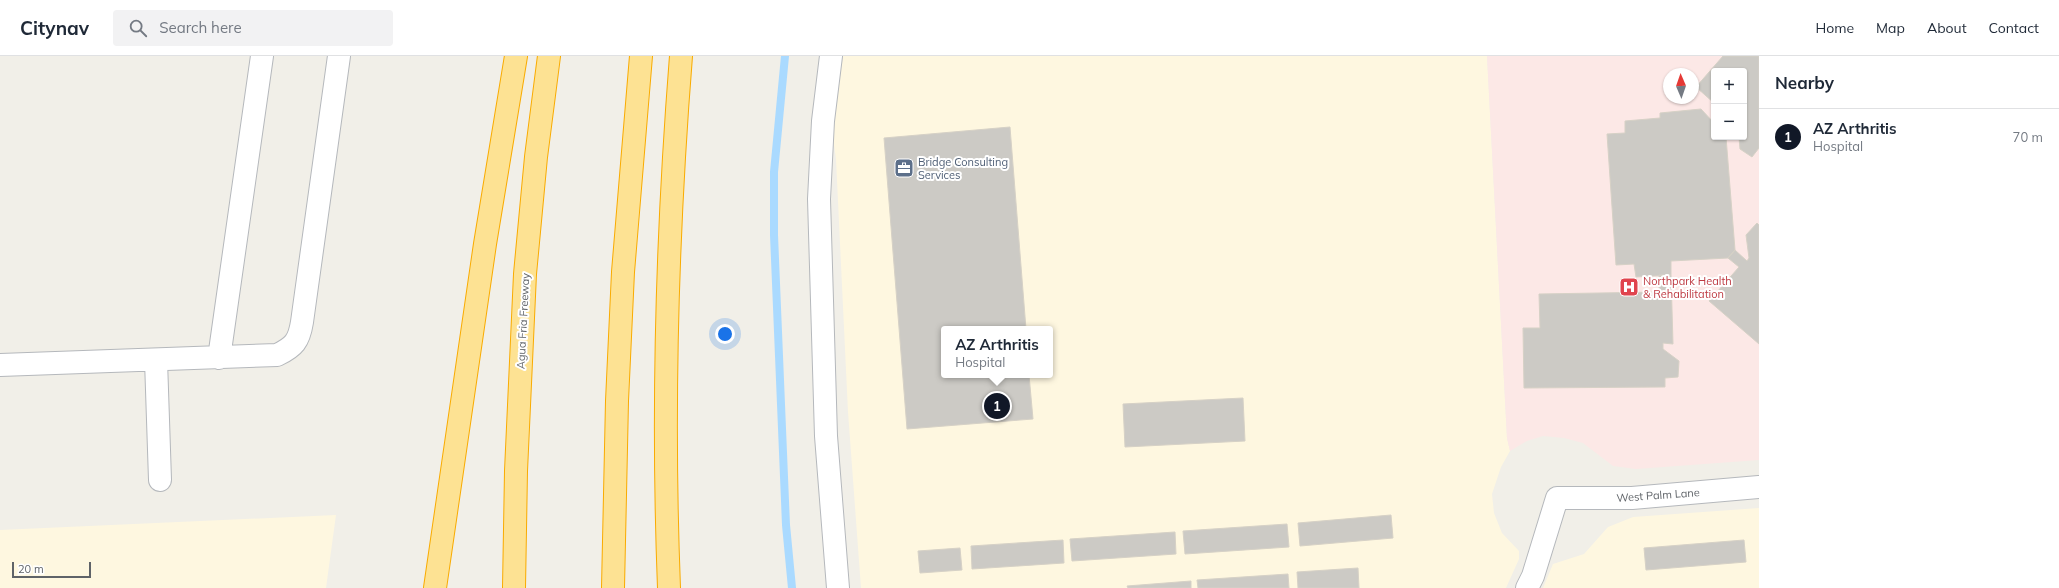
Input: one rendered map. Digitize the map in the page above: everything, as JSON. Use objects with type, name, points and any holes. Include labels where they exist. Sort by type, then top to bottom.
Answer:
[{"type":"highway","points":[[435,588],[485,244],[516,56]]},
{"type":"highway","name":"Agua Fria Freeway","points":[[514,588],[516,471],[525,274],[536,157],[549,56]]},
{"type":"highway","points":[[613,588],[617,401],[623,272],[641,56]]},
{"type":"highway","points":[[669,588],[664,458],[668,266],[672,164],[681,56]]},
{"type":"street","points":[[218,358],[262,56]]},
{"type":"street","points":[[0,365],[277,355],[290,349],[300,337],[339,56]]},
{"type":"street","points":[[831,56],[822,121],[819,199],[826,436],[838,588]]},
{"type":"street","points":[[156,360],[160,480]]},
{"type":"street","name":"West Palm Lane","points":[[1527,588],[1533,576],[1557,498],[1632,498],[1759,487]]},
{"type":"shaded area","points":[[843,56],[1487,56],[1507,438],[1510,451],[1501,467],[1492,494],[1494,513],[1502,533],[1519,551],[1519,559],[1506,588],[861,588],[848,412],[836,159],[832,131]]},
{"type":"shaded area","name":"Northpark Health & Rehabilitation","points":[[1487,56],[1759,56],[1759,460],[1636,469],[1613,466],[1583,443],[1564,438],[1543,436],[1527,441],[1510,451],[1507,438]]},
{"type":"shaded area","points":[[1759,508],[1759,588],[1543,588],[1553,564],[1584,554],[1608,527],[1633,517]]},
{"type":"shaded area","points":[[336,515],[326,588],[0,588],[0,530]]},
{"type":"building","points":[[1723,56],[1759,56],[1759,148],[1752,157],[1740,149],[1739,140],[1747,140],[1747,68],[1713,68]]},
{"type":"building","points":[[1711,70],[1711,100],[1699,90],[1699,84]]},
{"type":"building","points":[[1701,109],[1711,120],[1711,140],[1726,140],[1735,250],[1728,258],[1671,261],[1671,275],[1636,277],[1634,264],[1616,265],[1607,134],[1625,133],[1625,121],[1660,118],[1660,113]]},
{"type":"building","points":[[1010,127],[1026,326],[941,326],[941,378],[1029,378],[1033,419],[907,429],[884,138]]},
{"type":"building","points":[[1757,223],[1759,225],[1759,344],[1709,301],[1739,267],[1728,258],[1735,250],[1747,261],[1749,258],[1746,235]]},
{"type":"building","points":[[1659,275],[1671,275],[1673,344],[1663,343],[1663,349],[1679,361],[1678,377],[1665,378],[1665,387],[1524,388],[1523,328],[1540,328],[1539,294],[1659,292]]},
{"type":"building","points":[[1243,398],[1245,441],[1125,447],[1123,404]]},
{"type":"building","points":[[1391,515],[1393,538],[1300,546],[1298,523]]},
{"type":"building","points":[[1287,524],[1289,547],[1185,554],[1183,531]]},
{"type":"building","points":[[1175,532],[1176,554],[1072,561],[1070,539]]},
{"type":"building","points":[[1063,540],[1064,563],[972,569],[971,546]]},
{"type":"building","points":[[1744,540],[1746,562],[1646,570],[1644,548]]},
{"type":"building","points":[[960,548],[962,570],[920,573],[918,551]]},
{"type":"building","points":[[1358,568],[1359,588],[1298,588],[1297,572]]},
{"type":"building","points":[[1288,574],[1289,588],[1198,588],[1197,580]]},
{"type":"building","points":[[1191,581],[1191,588],[1128,588],[1127,586]]},
{"type":"waterway","points":[[785,56],[774,172],[774,235],[786,525],[792,588]]},
{"type":"place","name":"Bridge Consulting Services","points":[[904,168]]},
{"type":"place","name":"Northpark Health & Rehabilitation","points":[[1629,287]]},
{"type":"place","name":"AZ Arthritis","points":[[997,406]]}]
